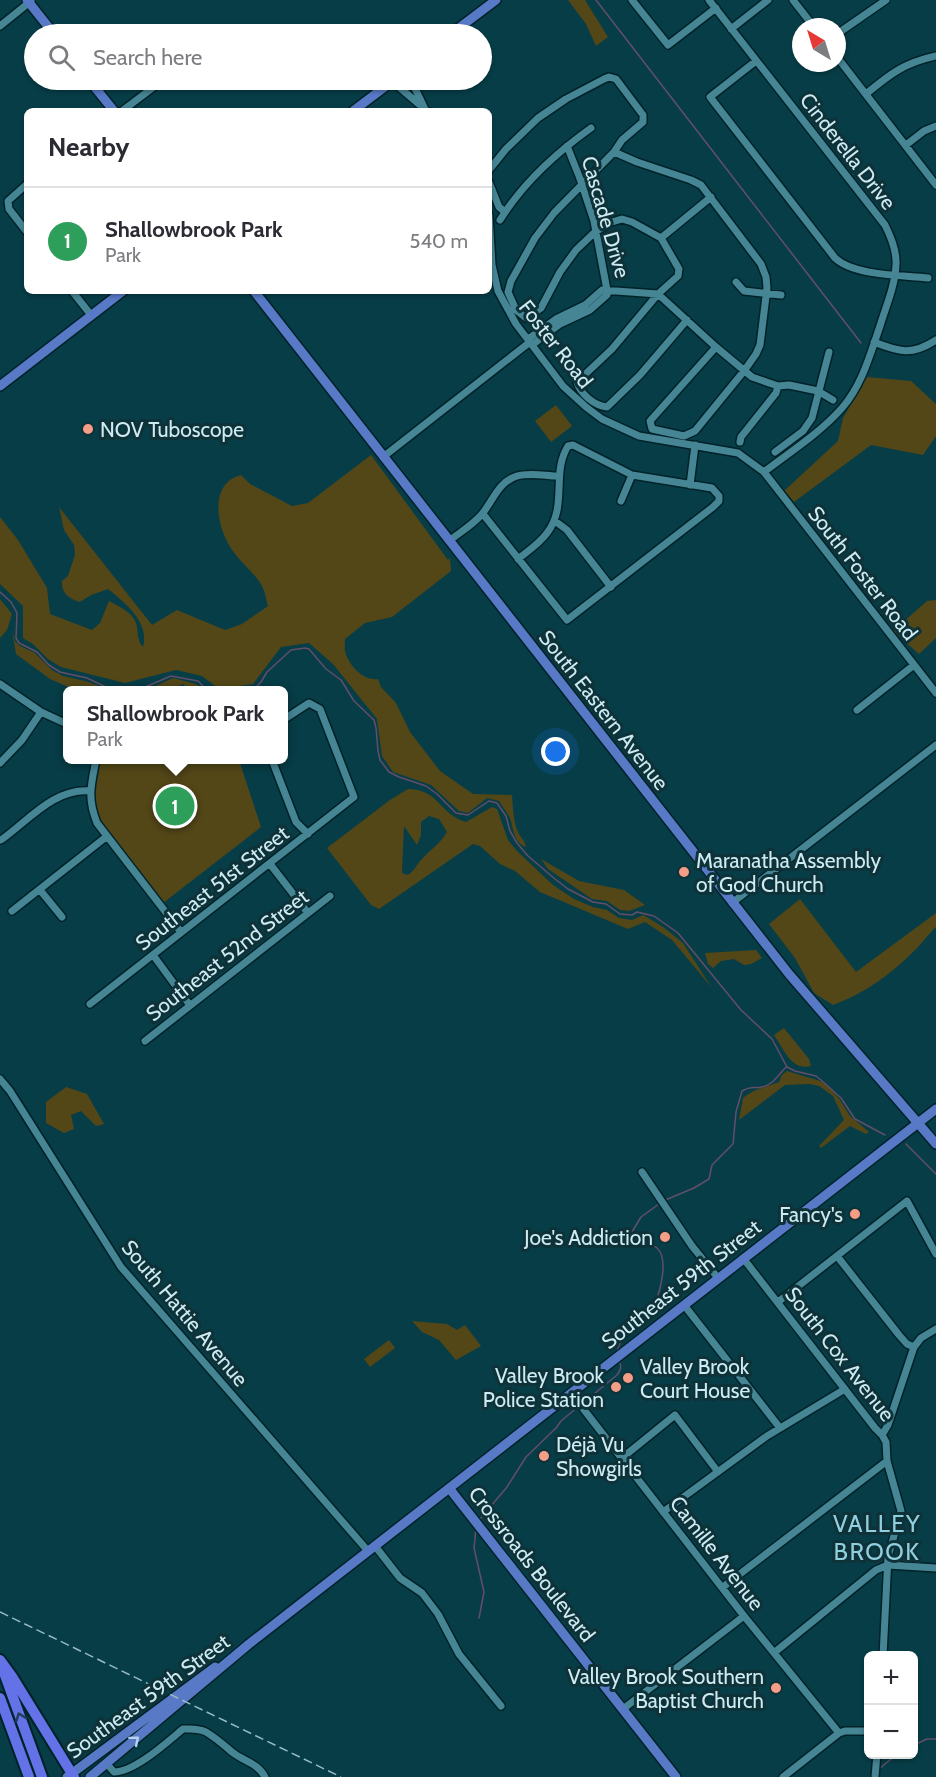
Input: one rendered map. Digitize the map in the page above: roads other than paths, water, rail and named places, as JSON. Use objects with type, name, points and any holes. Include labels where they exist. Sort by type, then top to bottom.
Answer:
[{"type":"highway","points":[[0,1661],[71,1776]]},
{"type":"highway","points":[[0,1661],[41,1774]]},
{"type":"highway","points":[[0,1698],[29,1776]]},
{"type":"main road","points":[[465,24],[496,0]]},
{"type":"main road","points":[[29,1],[46,24]]},
{"type":"main road","points":[[97,90],[112,108]]},
{"type":"main road","points":[[357,108],[380,90]]},
{"type":"main road","points":[[0,386],[119,294]]},
{"type":"main road","name":"South Eastern Avenue","points":[[256,294],[732,903],[789,974],[936,1144]]},
{"type":"main road","name":"Southeast 59th Street","points":[[90,1777],[249,1644],[936,1109]]},
{"type":"main road","name":"Crossroads Boulevard","points":[[448,1488],[676,1777]]},
{"type":"main road","name":"Southeast 59th Street","points":[[71,1776],[192,1682],[249,1644]]},
{"type":"street","points":[[632,0],[668,45],[716,8]]},
{"type":"street","name":"Cinderella Drive","points":[[709,0],[885,225],[895,252],[894,283],[867,365],[856,388],[843,407],[827,423],[764,472]]},
{"type":"street","points":[[731,29],[768,0]]},
{"type":"street","points":[[793,0],[807,18]]},
{"type":"street","points":[[846,28],[886,0]]},
{"type":"street","points":[[0,26],[29,1]]},
{"type":"street","points":[[866,94],[900,67],[936,56]]},
{"type":"street","points":[[756,61],[710,97],[840,263],[856,269],[928,278]]},
{"type":"street","points":[[846,68],[936,185]]},
{"type":"street","points":[[492,167],[526,129],[546,111],[604,79],[612,77],[620,82],[644,119],[544,225],[511,281],[508,292],[516,310],[526,318],[541,308],[567,260],[595,232],[622,219],[661,238],[679,269],[678,276],[658,294],[612,349],[577,382],[578,387],[596,404],[607,407],[640,375],[687,320]]},
{"type":"street","points":[[126,108],[150,90]]},
{"type":"street","points":[[404,90],[424,108]]},
{"type":"street","points":[[416,90],[425,108]]},
{"type":"street","points":[[906,146],[924,131],[936,126]]},
{"type":"street","points":[[500,220],[532,178],[591,128]]},
{"type":"street","name":"Cascade Drive","points":[[567,146],[594,221],[607,290],[658,294],[752,377],[778,386],[789,385],[818,391],[833,400]]},
{"type":"street","points":[[614,152],[696,183],[711,198],[761,264],[768,282],[758,350],[744,371],[707,418],[691,434],[684,436],[655,431],[650,427],[650,422],[716,347]]},
{"type":"street","points":[[24,187],[8,201],[9,208],[24,228]]},
{"type":"street","points":[[492,190],[499,207],[505,212]]},
{"type":"street","points":[[661,238],[711,198]]},
{"type":"street","name":"Foster Road","points":[[492,265],[498,291],[516,324],[563,386],[586,407],[602,419],[639,436],[738,453],[764,472]]},
{"type":"street","points":[[736,282],[744,291],[781,295]]},
{"type":"street","points":[[383,457],[530,342],[555,319],[585,305],[602,290],[607,290]]},
{"type":"street","points":[[74,294],[91,315]]},
{"type":"street","points":[[874,342],[897,351],[908,351],[919,350],[936,340]]},
{"type":"street","points":[[775,452],[803,431],[812,418],[829,352]]},
{"type":"street","points":[[740,442],[741,437],[776,393],[778,386]]},
{"type":"street","points":[[690,485],[695,445]]},
{"type":"street","points":[[483,514],[518,559],[567,620],[713,507],[719,501],[719,496],[712,488],[632,475],[573,446],[567,446],[559,476],[559,506],[555,521],[547,534],[518,559]]},
{"type":"street","name":"South Foster Road","points":[[764,472],[936,693]]},
{"type":"street","points":[[621,501],[632,475]]},
{"type":"street","points":[[449,541],[483,514],[496,493],[516,476],[559,476]]},
{"type":"street","points":[[555,521],[567,530],[611,587]]},
{"type":"street","points":[[857,710],[914,665]]},
{"type":"street","points":[[0,684],[41,712],[63,722]]},
{"type":"street","name":"Southeast 51st Street","points":[[90,1005],[354,797],[320,709],[309,703],[288,717]]},
{"type":"street","points":[[0,763],[22,740],[41,712]]},
{"type":"street","points":[[732,903],[936,745]]},
{"type":"street","points":[[95,764],[90,790],[93,814],[106,837],[181,932]]},
{"type":"street","points":[[274,764],[296,822],[308,834]]},
{"type":"street","points":[[1,840],[60,794],[90,790]]},
{"type":"street","points":[[12,911],[106,837]]},
{"type":"street","points":[[270,864],[308,913]]},
{"type":"street","points":[[40,890],[62,917]]},
{"type":"street","name":"Southeast 52nd Street","points":[[145,1041],[189,1004],[330,896]]},
{"type":"street","points":[[153,955],[189,1004]]},
{"type":"street","name":"South Hattie Avenue","points":[[0,1079],[10,1091],[121,1267],[371,1548],[400,1578],[422,1593],[438,1614],[459,1654],[501,1706]]},
{"type":"street","points":[[642,1172],[692,1246],[718,1278]]},
{"type":"street","points":[[778,1302],[907,1201],[936,1254]]},
{"type":"street","points":[[837,1256],[899,1335],[907,1344],[914,1347]]},
{"type":"street","name":"South Cox Avenue","points":[[743,1258],[886,1442],[888,1461],[901,1511],[891,1543],[888,1565],[883,1651]]},
{"type":"street","points":[[684,1305],[780,1428]]},
{"type":"street","points":[[882,1434],[888,1425],[914,1347],[921,1338],[936,1329]]},
{"type":"street","points":[[663,1512],[780,1428],[845,1389]]},
{"type":"street","name":"Camille Avenue","points":[[571,1393],[744,1616],[839,1733]]},
{"type":"street","points":[[622,1458],[675,1415],[718,1472]]},
{"type":"street","points":[[723,1587],[888,1461]]},
{"type":"street","points":[[775,1652],[876,1570],[888,1565],[936,1568]]},
{"type":"street","points":[[623,1709],[744,1616]]},
{"type":"street","points":[[107,1764],[114,1772],[121,1772],[146,1757],[183,1729],[198,1729],[223,1743],[234,1754],[249,1760],[264,1773],[265,1777]]},
{"type":"street","points":[[783,1777],[839,1733],[864,1731]]},
{"type":"street","points":[[875,1777],[877,1759]]},
{"type":"waterway","points":[[596,0],[861,343]]},
{"type":"waterway","points":[[0,592],[11,602],[17,613],[16,638],[19,643],[37,652],[49,665],[60,672],[87,678],[104,686]]},
{"type":"waterway","points":[[257,686],[267,672],[291,650],[309,649],[326,669],[341,680],[354,701],[374,720],[380,760],[389,772],[426,786],[456,813],[468,815],[489,801],[497,803],[506,816],[510,831],[517,843],[528,856],[568,889],[593,902],[606,904],[620,914],[632,915],[637,912],[654,916],[678,933],[741,1010],[772,1039],[787,1067],[816,1076],[841,1098],[855,1119],[885,1135]]},
{"type":"waterway","points":[[147,686],[171,676],[198,681],[203,686]]},
{"type":"waterway","points":[[663,1201],[709,1179],[712,1165],[733,1144],[736,1112],[742,1091],[769,1084],[786,1067]]},
{"type":"waterway","points":[[906,1144],[936,1174]]},
{"type":"waterway","points":[[617,1353],[626,1336],[647,1317],[660,1289],[663,1270],[661,1254],[654,1246],[636,1240],[632,1232],[641,1217],[659,1204]]},
{"type":"waterway","points":[[583,1403],[617,1375],[621,1368],[619,1361]]},
{"type":"waterway","points":[[480,1519],[507,1487],[526,1457],[579,1406]]},
{"type":"waterway","points":[[476,1528],[474,1548],[484,1592],[479,1618]]},
{"type":"waterway","points":[[918,1743],[927,1739],[936,1739]]},
{"type":"waterway","points":[[879,1769],[891,1759]]},
{"type":"railway","points":[[0,1612],[341,1777]]},
{"type":"place","name":"NOV Tuboscope","points":[[88,429]]},
{"type":"place","name":"Shallowbrook Park","points":[[175,806]]},
{"type":"place","name":"Maranatha Assembly of God Church","points":[[684,872]]},
{"type":"place","name":"Fancy's","points":[[855,1214]]},
{"type":"place","name":"Joe's Addiction","points":[[665,1237]]},
{"type":"place","name":"Valley Brook Court House","points":[[628,1378]]},
{"type":"place","name":"Valley Brook Police Station","points":[[616,1387]]},
{"type":"place","name":"Déjà Vu Showgirls","points":[[544,1456]]},
{"type":"place","name":"Valley Brook Southern Baptist Church","points":[[776,1688]]},
{"type":"district","name":"VALLEY BROOK","points":[[877,1537]]}]
